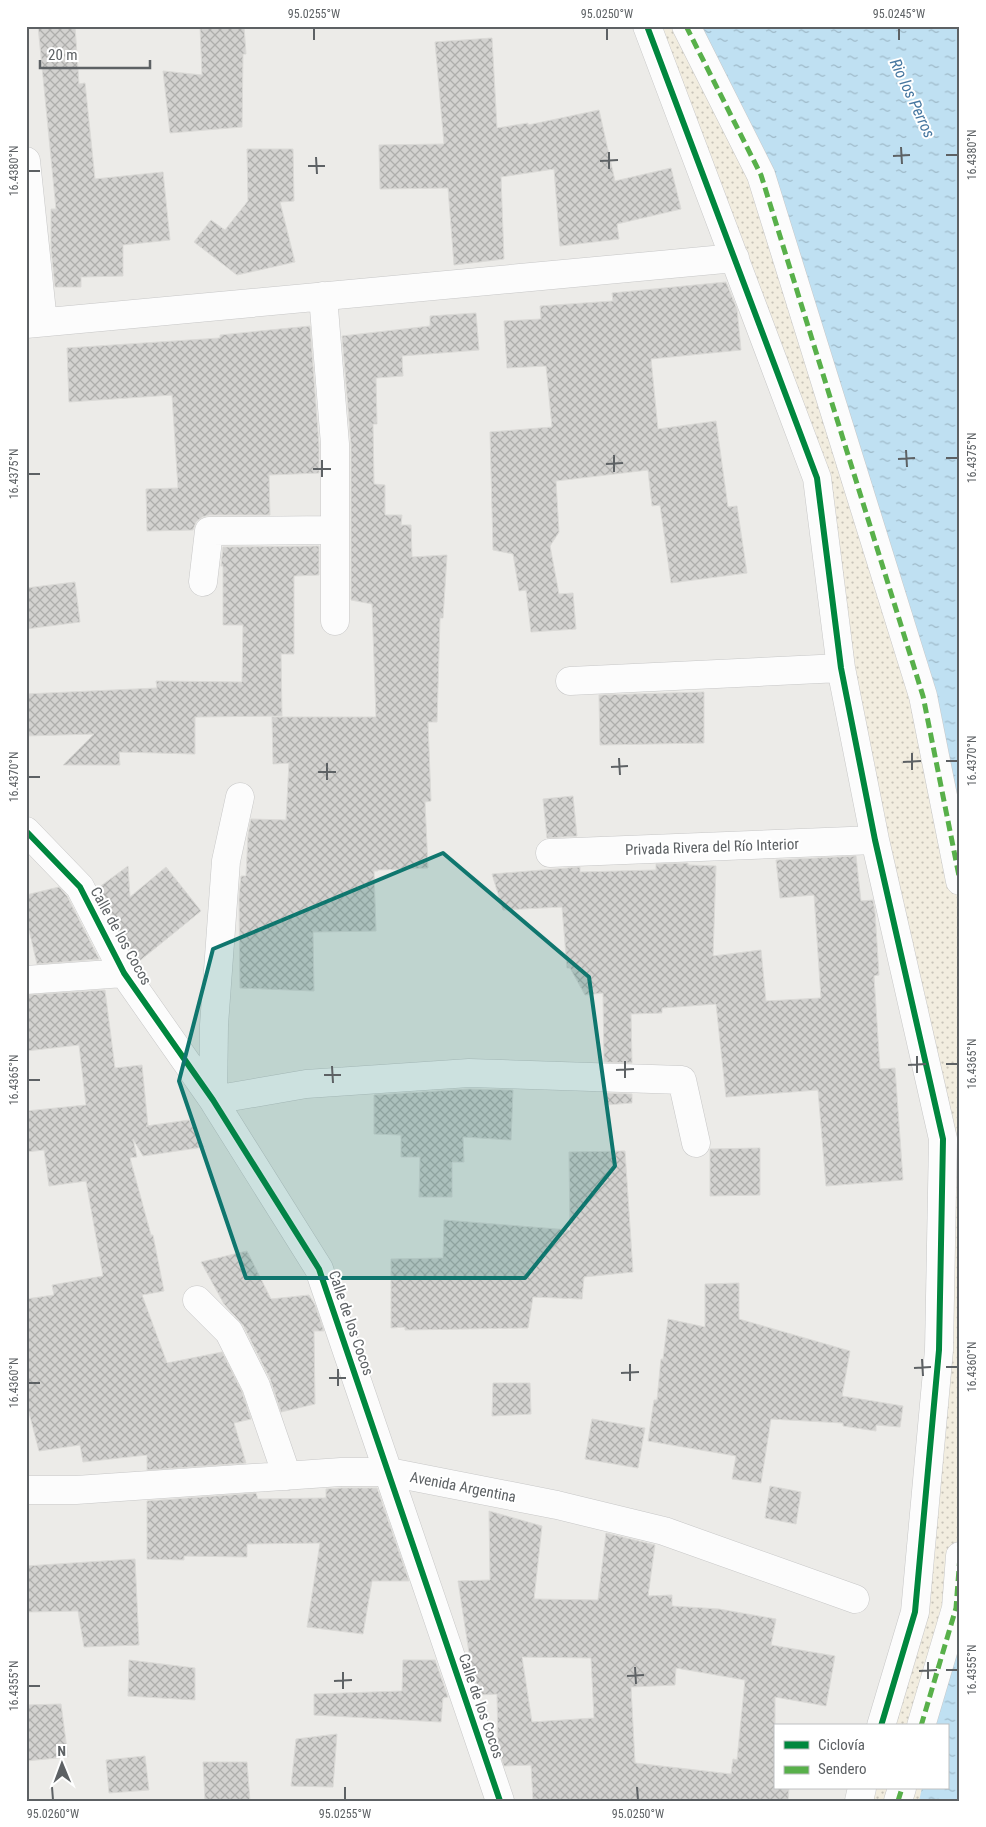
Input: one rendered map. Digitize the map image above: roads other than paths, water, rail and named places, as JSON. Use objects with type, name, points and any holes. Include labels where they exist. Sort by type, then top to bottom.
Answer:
[{"type":"street","points":[[646,26],[818,478],[841,668],[875,840],[943,1139],[939,1350],[915,1612],[882,1724]]},
{"type":"street","points":[[686,26],[761,175],[923,696],[960,881]]},
{"type":"street","points":[[26,161],[34,323],[735,258]]},
{"type":"street","points":[[323,296],[335,444],[335,621]]},
{"type":"street","points":[[203,582],[209,531],[335,530]]},
{"type":"street","points":[[570,681],[841,668]]},
{"type":"street","points":[[240,798],[226,861],[214,1025],[213,1100],[306,1084],[469,1074],[682,1080],[696,1144]]},
{"type":"street","name":"Calle de los Cocos","points":[[26,831],[80,887],[124,974],[213,1100],[320,1270],[500,1801]]},
{"type":"street","name":"Privada Rivera del Río Interior","points":[[550,853],[875,840]]},
{"type":"street","points":[[26,980],[124,974]]},
{"type":"street","points":[[197,1300],[229,1332],[256,1386],[287,1476]]},
{"type":"street","name":"Avenida Argentina","points":[[26,1490],[76,1490],[340,1472],[389,1472],[557,1505],[664,1531],[855,1599]]},
{"type":"street","points":[[921,1724],[956,1608],[960,1556]]},
{"type":"water","name":"Rio los Perros","points":[[690,26],[960,26],[960,881],[923,696],[761,175]]},
{"type":"water","points":[[960,1556],[960,1801],[919,1801],[922,1790],[948,1790],[948,1724],[934,1724]]}]
